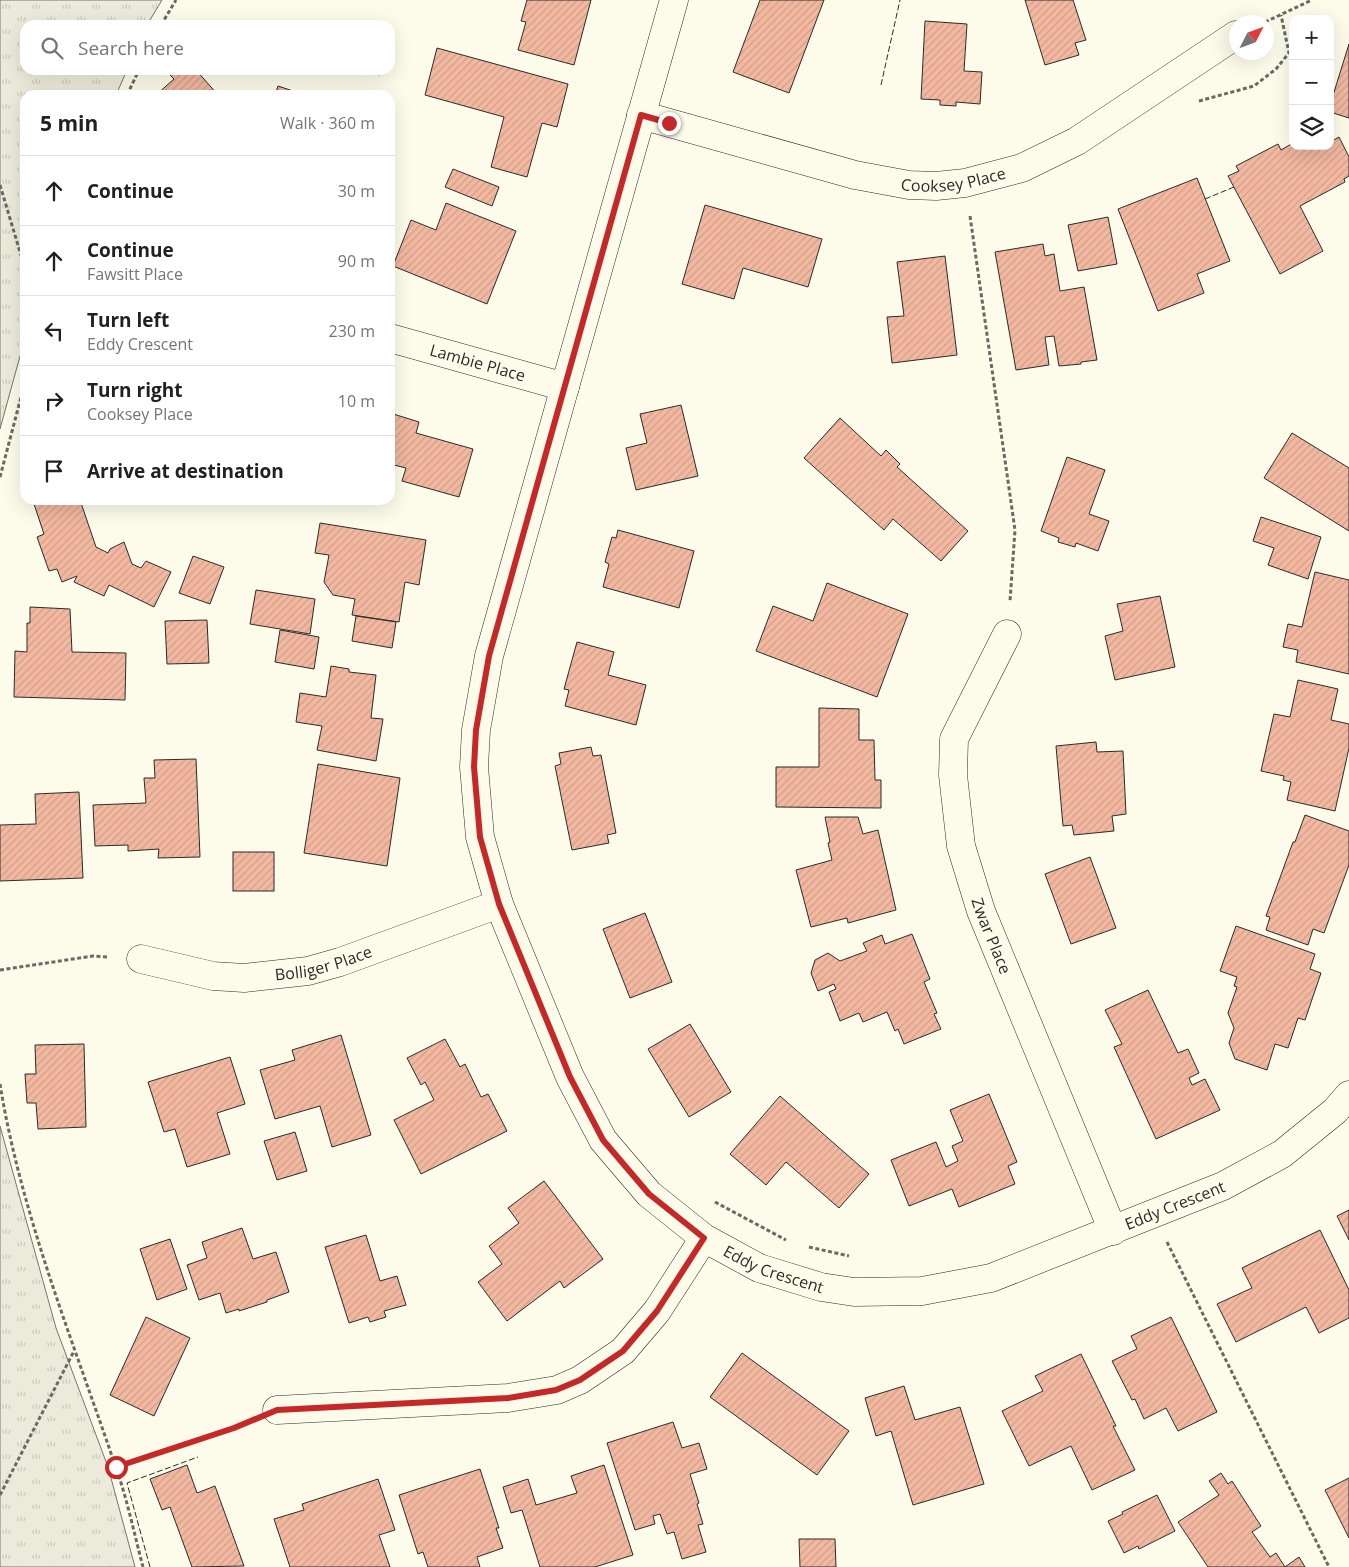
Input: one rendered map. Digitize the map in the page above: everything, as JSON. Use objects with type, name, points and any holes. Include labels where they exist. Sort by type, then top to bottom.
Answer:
[{"type":"street","name":"Eddy Crescent","points":[[674,0],[489,656],[476,730],[474,767],[480,837],[499,904],[570,1077],[603,1140],[649,1194],[704,1238],[759,1268],[821,1287],[854,1292],[922,1291],[991,1278],[1223,1186],[1282,1154],[1336,1111],[1349,1095]]},
{"type":"street","name":"Cooksey Place","points":[[641,115],[855,175],[909,185],[936,186],[965,183],[1022,168],[1077,141],[1229,40]]},
{"type":"street","name":"Lambie Place","points":[[395,339],[565,387]]},
{"type":"street","name":"Zwar Place","points":[[1007,634],[954,739],[953,775],[961,846],[981,911],[1113,1231]]},
{"type":"street","name":"Bolliger Place","points":[[141,959],[213,976],[244,978],[308,971],[340,962],[499,904]]},
{"type":"street","points":[[277,1410],[508,1398],[556,1390],[580,1380],[623,1351],[657,1311],[704,1238]]},
{"type":"path","points":[[164,20],[176,0]]},
{"type":"path","points":[[1274,17],[1312,0]]},
{"type":"path","points":[[130,90],[137,75]]},
{"type":"path","points":[[0,185],[20,248]]},
{"type":"path","points":[[969,209],[1014,530],[1012,588],[1007,634]]},
{"type":"path","points":[[0,477],[20,401]]},
{"type":"path","points":[[0,970],[93,956],[141,959]]},
{"type":"path","points":[[0,1084],[24,1196],[75,1351],[116,1467],[143,1567]]},
{"type":"path","points":[[710,1199],[790,1242]]},
{"type":"path","points":[[1153,1215],[1329,1567]]},
{"type":"path","points":[[809,1247],[855,1257]]},
{"type":"path","points":[[0,1495],[75,1351]]},
{"type":"path","points":[[116,1467],[234,1428],[277,1410]]},
{"type":"green space","points":[[0,0],[162,0],[150,20],[20,20],[20,75],[125,75],[118,90],[20,90],[20,356],[0,429]]},
{"type":"green space","points":[[0,1126],[56,1328],[108,1467],[135,1567],[0,1567]]},
{"type":"building","points":[[527,0],[591,0],[574,65],[518,50],[526,22],[521,21]]},
{"type":"building","points":[[760,0],[824,0],[789,93],[733,72]]},
{"type":"building","points":[[1025,0],[1073,0],[1086,40],[1075,43],[1079,55],[1045,65]]},
{"type":"building","points":[[925,21],[967,24],[964,71],[982,72],[980,104],[956,102],[956,106],[940,105],[940,100],[921,99]]},
{"type":"building","points":[[1349,44],[1349,118],[1334,113],[1334,92]]},
{"type":"building","points":[[437,48],[568,84],[557,127],[542,123],[527,177],[491,167],[504,117],[425,95]]},
{"type":"building","points":[[170,75],[200,75],[214,90],[162,90],[174,79]]},
{"type":"building","points":[[278,86],[290,90],[277,90]]},
{"type":"building","points":[[1339,137],[1349,157],[1349,176],[1344,179],[1345,182],[1300,206],[1323,251],[1280,274],[1228,176],[1239,171],[1236,166],[1278,144],[1281,150],[1289,145],[1289,150],[1334,150],[1334,140]]},
{"type":"building","points":[[453,169],[499,187],[492,206],[445,187]]},
{"type":"building","points":[[1197,178],[1230,261],[1197,274],[1204,293],[1158,311],[1118,209]]},
{"type":"building","points":[[446,203],[516,231],[487,304],[395,267],[395,261],[411,220],[436,230]]},
{"type":"building","points":[[705,205],[822,239],[808,287],[743,268],[734,299],[682,284]]},
{"type":"building","points":[[1108,217],[1117,264],[1078,271],[1068,225]]},
{"type":"building","points":[[1043,244],[1045,256],[1054,254],[1060,291],[1084,287],[1097,360],[1059,366],[1054,336],[1045,337],[1049,365],[1016,370],[995,252]]},
{"type":"building","points":[[945,256],[957,355],[892,363],[887,317],[904,316],[897,262]]},
{"type":"building","points":[[681,405],[698,476],[636,490],[626,448],[647,443],[640,414]]},
{"type":"building","points":[[395,415],[419,422],[416,433],[473,449],[459,497],[402,481],[406,468],[395,465]]},
{"type":"building","points":[[840,418],[881,456],[886,450],[900,464],[897,467],[968,531],[941,561],[893,519],[884,530],[804,458]]},
{"type":"building","points":[[1292,433],[1349,468],[1349,531],[1264,478]]},
{"type":"building","points":[[1067,457],[1105,470],[1089,514],[1109,521],[1098,551],[1076,543],[1075,547],[1058,542],[1059,538],[1041,531]]},
{"type":"building","points":[[34,505],[82,505],[96,547],[108,553],[110,549],[124,542],[132,564],[141,568],[146,561],[171,572],[154,607],[109,585],[104,596],[74,582],[77,576],[62,582],[57,569],[49,571],[37,537],[44,534]]},
{"type":"building","points":[[1261,517],[1321,537],[1308,579],[1268,565],[1274,548],[1253,541]]},
{"type":"building","points":[[320,523],[426,540],[419,585],[405,582],[399,622],[352,615],[355,599],[333,595],[324,582],[329,555],[315,553]]},
{"type":"building","points":[[618,530],[694,551],[679,608],[603,587],[609,564],[605,562],[612,537],[616,538]]},
{"type":"building","points":[[193,556],[224,567],[210,604],[179,593]]},
{"type":"building","points":[[1315,572],[1349,580],[1349,674],[1296,662],[1298,650],[1283,647],[1288,624],[1302,627]]},
{"type":"building","points":[[827,583],[908,614],[877,697],[756,651],[773,606],[813,621]]},
{"type":"building","points":[[256,590],[315,599],[310,634],[250,624]]},
{"type":"building","points":[[1160,596],[1175,667],[1115,680],[1105,636],[1123,631],[1117,604]]},
{"type":"building","points":[[30,607],[70,609],[72,652],[126,653],[125,700],[14,697],[15,651],[27,652],[27,623],[30,623]]},
{"type":"building","points":[[356,616],[396,622],[392,648],[352,641]]},
{"type":"building","points":[[207,620],[209,663],[167,664],[165,621]]},
{"type":"building","points":[[280,630],[319,637],[314,669],[275,662]]},
{"type":"building","points":[[577,642],[614,652],[608,675],[646,685],[636,725],[565,706],[569,690],[564,689]]},
{"type":"building","points":[[331,666],[349,669],[349,672],[376,675],[371,718],[383,719],[376,761],[317,750],[322,726],[296,722],[300,693],[326,697]]},
{"type":"building","points":[[1298,680],[1338,689],[1331,720],[1349,724],[1349,748],[1335,811],[1287,800],[1291,782],[1283,780],[1284,776],[1261,771],[1274,714],[1290,717]]},
{"type":"building","points":[[819,708],[859,709],[859,740],[874,740],[875,780],[881,780],[881,808],[776,807],[776,767],[819,767]]},
{"type":"building","points":[[1096,742],[1097,752],[1123,751],[1126,814],[1112,816],[1114,831],[1074,835],[1072,825],[1063,826],[1056,746]]},
{"type":"building","points":[[591,747],[593,756],[601,755],[616,833],[607,835],[609,843],[572,850],[555,766],[561,764],[559,753]]},
{"type":"building","points":[[196,759],[200,857],[158,858],[159,849],[128,851],[128,845],[95,846],[93,805],[146,803],[144,778],[155,778],[154,760]]},
{"type":"building","points":[[318,764],[400,778],[387,866],[304,853]]},
{"type":"building","points":[[79,792],[83,878],[0,881],[0,825],[36,824],[35,794]]},
{"type":"building","points":[[1305,815],[1349,831],[1349,865],[1324,933],[1313,929],[1308,945],[1266,930],[1270,917],[1266,916]]},
{"type":"building","points":[[825,817],[858,817],[863,834],[878,830],[896,910],[848,923],[847,918],[811,927],[796,870],[832,860]]},
{"type":"building","points":[[233,852],[274,852],[274,891],[233,891]]},
{"type":"building","points":[[1090,857],[1116,928],[1071,944],[1045,874]]},
{"type":"building","points":[[645,913],[672,982],[630,998],[603,929]]},
{"type":"building","points":[[1236,926],[1315,954],[1310,969],[1321,973],[1305,1020],[1298,1018],[1288,1048],[1275,1044],[1267,1070],[1235,1059],[1229,1043],[1234,1028],[1228,1013],[1237,987],[1234,986],[1237,977],[1220,971]]},
{"type":"building","points":[[912,934],[930,979],[924,982],[937,1013],[934,1014],[941,1029],[904,1044],[898,1029],[895,1031],[887,1012],[863,1022],[859,1013],[840,1021],[829,992],[836,989],[834,984],[818,991],[811,973],[815,960],[828,953],[840,961],[867,951],[863,943],[882,935],[885,944]]},
{"type":"building","points":[[1148,990],[1178,1053],[1188,1049],[1199,1073],[1189,1078],[1192,1085],[1205,1079],[1220,1110],[1156,1139],[1114,1047],[1122,1044],[1105,1010]]},
{"type":"building","points":[[690,1024],[731,1092],[689,1117],[648,1049]]},
{"type":"building","points":[[341,1035],[371,1135],[332,1147],[320,1106],[275,1119],[260,1070],[295,1060],[292,1050]]},
{"type":"building","points":[[445,1039],[460,1067],[465,1064],[481,1097],[488,1094],[507,1131],[421,1174],[394,1120],[434,1100],[425,1082],[421,1085],[407,1058]]},
{"type":"building","points":[[84,1044],[86,1127],[38,1129],[36,1103],[27,1103],[25,1074],[36,1074],[35,1045]]},
{"type":"building","points":[[230,1057],[245,1104],[217,1113],[230,1154],[187,1167],[175,1129],[164,1132],[148,1082]]},
{"type":"building","points":[[989,1094],[1017,1162],[1008,1166],[1015,1184],[959,1207],[952,1189],[909,1206],[891,1160],[936,1142],[946,1167],[958,1161],[952,1146],[963,1141],[950,1110]]},
{"type":"building","points":[[780,1096],[869,1174],[839,1208],[786,1162],[766,1185],[730,1154]]},
{"type":"building","points":[[295,1132],[307,1171],[277,1180],[264,1141]]},
{"type":"building","points":[[544,1181],[603,1259],[564,1288],[560,1281],[507,1321],[478,1282],[502,1264],[489,1246],[519,1223],[508,1208]]},
{"type":"building","points":[[1349,1210],[1349,1240],[1337,1216]]},
{"type":"building","points":[[242,1228],[253,1259],[276,1252],[289,1292],[267,1300],[267,1302],[226,1313],[220,1293],[199,1300],[187,1265],[207,1258],[202,1242]]},
{"type":"building","points":[[1320,1230],[1349,1290],[1349,1318],[1319,1333],[1306,1307],[1236,1342],[1217,1304],[1252,1288],[1242,1268]]},
{"type":"building","points":[[366,1235],[380,1281],[397,1276],[406,1305],[384,1311],[386,1317],[370,1322],[368,1317],[349,1323],[325,1247]]},
{"type":"building","points":[[170,1239],[187,1289],[157,1300],[140,1249]]},
{"type":"building","points":[[146,1317],[190,1338],[154,1416],[110,1395]]},
{"type":"building","points":[[1171,1317],[1217,1412],[1178,1431],[1166,1408],[1144,1419],[1135,1399],[1132,1400],[1112,1361],[1137,1349],[1131,1336]]},
{"type":"building","points":[[742,1353],[849,1431],[817,1475],[710,1397]]},
{"type":"building","points":[[1081,1354],[1135,1470],[1092,1490],[1071,1446],[1029,1466],[1002,1411],[1043,1391],[1035,1376]]},
{"type":"building","points":[[904,1386],[915,1420],[960,1407],[984,1484],[913,1505],[891,1431],[876,1436],[865,1398]]},
{"type":"building","points":[[673,1422],[682,1448],[699,1443],[707,1469],[690,1474],[699,1503],[697,1504],[703,1524],[698,1525],[706,1552],[682,1559],[674,1532],[667,1534],[660,1514],[653,1516],[655,1524],[635,1530],[607,1443]]},
{"type":"building","points":[[187,1465],[197,1493],[215,1486],[244,1566],[192,1567],[170,1507],[162,1510],[150,1479]]},
{"type":"building","points":[[604,1465],[633,1555],[595,1567],[540,1567],[522,1510],[511,1513],[503,1487],[528,1479],[536,1505],[577,1493],[571,1476]]},
{"type":"building","points":[[480,1469],[499,1528],[496,1528],[503,1548],[477,1557],[480,1567],[428,1567],[423,1552],[418,1554],[399,1495]]},
{"type":"building","points":[[1221,1473],[1228,1484],[1232,1481],[1261,1526],[1252,1532],[1270,1557],[1276,1553],[1285,1567],[1208,1567],[1178,1522],[1219,1495],[1209,1481]]},
{"type":"building","points":[[1349,1478],[1349,1538],[1325,1490]]},
{"type":"building","points":[[378,1479],[395,1530],[379,1535],[390,1567],[290,1567],[274,1519],[304,1510],[302,1504]]},
{"type":"building","points":[[1157,1495],[1175,1531],[1139,1549],[1138,1546],[1124,1553],[1108,1521]]},
{"type":"building","points":[[799,1539],[835,1539],[836,1567],[800,1567]]},
{"type":"building","points":[[1299,1557],[1305,1567],[1285,1567]]},
{"type":"fence","points":[[881,85],[900,0]]},
{"type":"fence","points":[[1205,199],[1234,187]]},
{"type":"fence","points":[[150,1567],[127,1483],[198,1457]]},
{"type":"route","points":[[116,1467],[234,1428],[277,1410],[508,1398],[556,1390],[580,1380],[623,1351],[657,1311],[704,1238],[649,1194],[603,1140],[570,1077],[499,904],[480,837],[474,767],[476,730],[489,656],[641,115],[669,123]]}]
